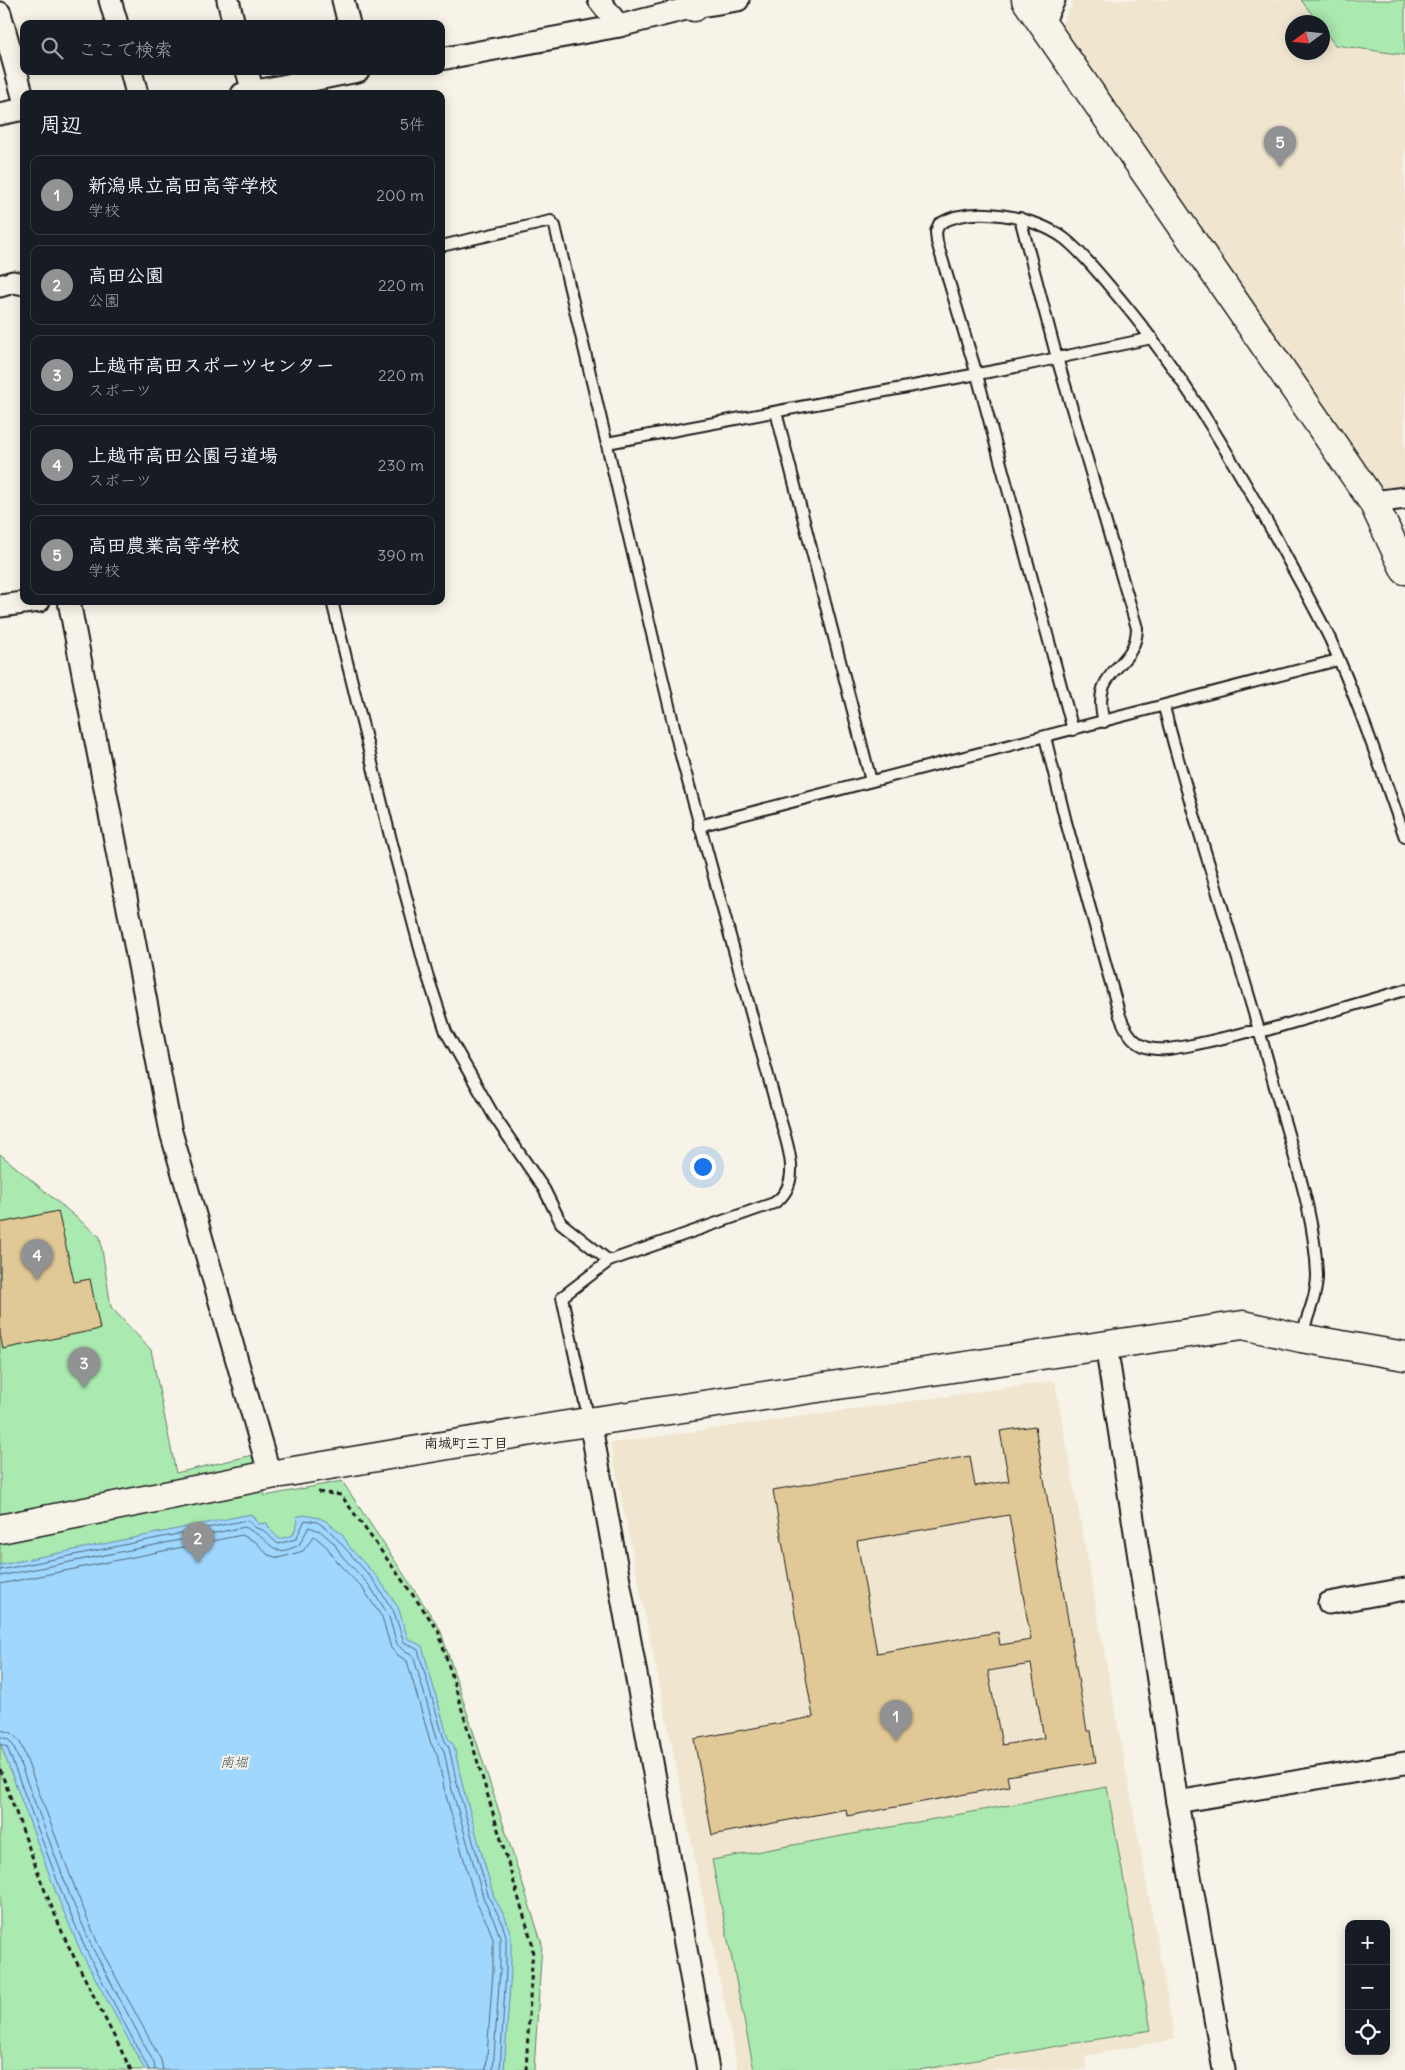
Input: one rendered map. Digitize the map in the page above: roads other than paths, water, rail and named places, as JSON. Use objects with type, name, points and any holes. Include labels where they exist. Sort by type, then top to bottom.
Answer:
[{"type":"street","points":[[110,0],[116,20]]},
{"type":"street","points":[[228,0],[233,20]]},
{"type":"street","points":[[343,0],[348,20]]},
{"type":"street","points":[[599,0],[619,26]]},
{"type":"street","points":[[445,58],[619,26],[693,3],[738,0]]},
{"type":"street","points":[[1026,0],[1373,502],[1405,570]]},
{"type":"street","points":[[1042,24],[1054,0]]},
{"type":"street","points":[[0,13],[3,39],[21,90]]},
{"type":"street","points":[[132,75],[136,90]]},
{"type":"street","points":[[247,75],[248,90]]},
{"type":"street","points":[[263,90],[338,75]]},
{"type":"street","points":[[0,114],[20,110]]},
{"type":"street","points":[[0,286],[13,282],[20,283]]},
{"type":"street","points":[[1373,502],[1405,498]]},
{"type":"street","points":[[0,606],[20,603]]},
{"type":"street","points":[[70,605],[171,1132],[270,1475]]},
{"type":"street","points":[[0,1529],[270,1475],[590,1422],[1243,1325],[1301,1338],[1405,1356]]},
{"type":"street","points":[[1106,1345],[1177,1802],[1224,2070]]},
{"type":"street","points":[[590,1422],[708,2070]]},
{"type":"street","points":[[1329,1603],[1405,1589]]},
{"type":"street","points":[[1177,1802],[1405,1763]]},
{"type":"lane","points":[[1072,730],[977,375],[937,242],[937,228],[944,221],[986,214],[1020,218],[1048,229],[1066,240],[1107,284],[1152,338],[1179,376],[1244,481],[1319,617],[1369,734],[1405,837]]},
{"type":"lane","points":[[1020,218],[1057,358],[1137,628],[1132,650],[1103,684],[1100,698],[1104,722]]},
{"type":"lane","points":[[445,245],[551,221],[555,226],[562,247],[699,826],[788,1149],[791,1184],[786,1194],[774,1203],[609,1261],[562,1297],[590,1422]]},
{"type":"lane","points":[[607,443],[977,375],[1152,338]]},
{"type":"lane","points":[[776,412],[871,781]]},
{"type":"lane","points":[[333,605],[393,849],[426,971],[446,1032],[494,1116],[544,1189],[561,1224],[609,1261]]},
{"type":"lane","points":[[699,826],[1338,660]]},
{"type":"lane","points":[[1164,706],[1183,778],[1260,1032],[1308,1211],[1314,1253],[1316,1287],[1301,1338]]},
{"type":"lane","points":[[1046,737],[1066,822],[1120,1016],[1129,1035],[1137,1042],[1149,1048],[1165,1051],[1248,1032],[1260,1032],[1405,990]]},
{"type":"water","name":"南堀","points":[[251,1514],[258,1524],[267,1523],[279,1539],[293,1535],[298,1522],[296,1517],[304,1515],[326,1521],[342,1534],[351,1549],[378,1578],[398,1607],[408,1639],[422,1646],[448,1738],[454,1746],[463,1787],[494,1897],[506,1919],[511,1935],[511,1971],[504,2070],[145,2070],[82,1954],[60,1903],[0,1743],[0,1565]]},
{"type":"place","name":"高田農業高等学校","points":[[1280,167]]},
{"type":"place","name":"上越市高田公園弓道場","points":[[37,1280]]},
{"type":"place","name":"上越市高田スポーツセンター","points":[[84,1388]]},
{"type":"place","name":"高田公園","points":[[198,1563]]},
{"type":"place","name":"新潟県立高田高等学校","points":[[896,1741]]},
{"type":"district","name":"南城町三丁目","points":[[466,1443]]}]
